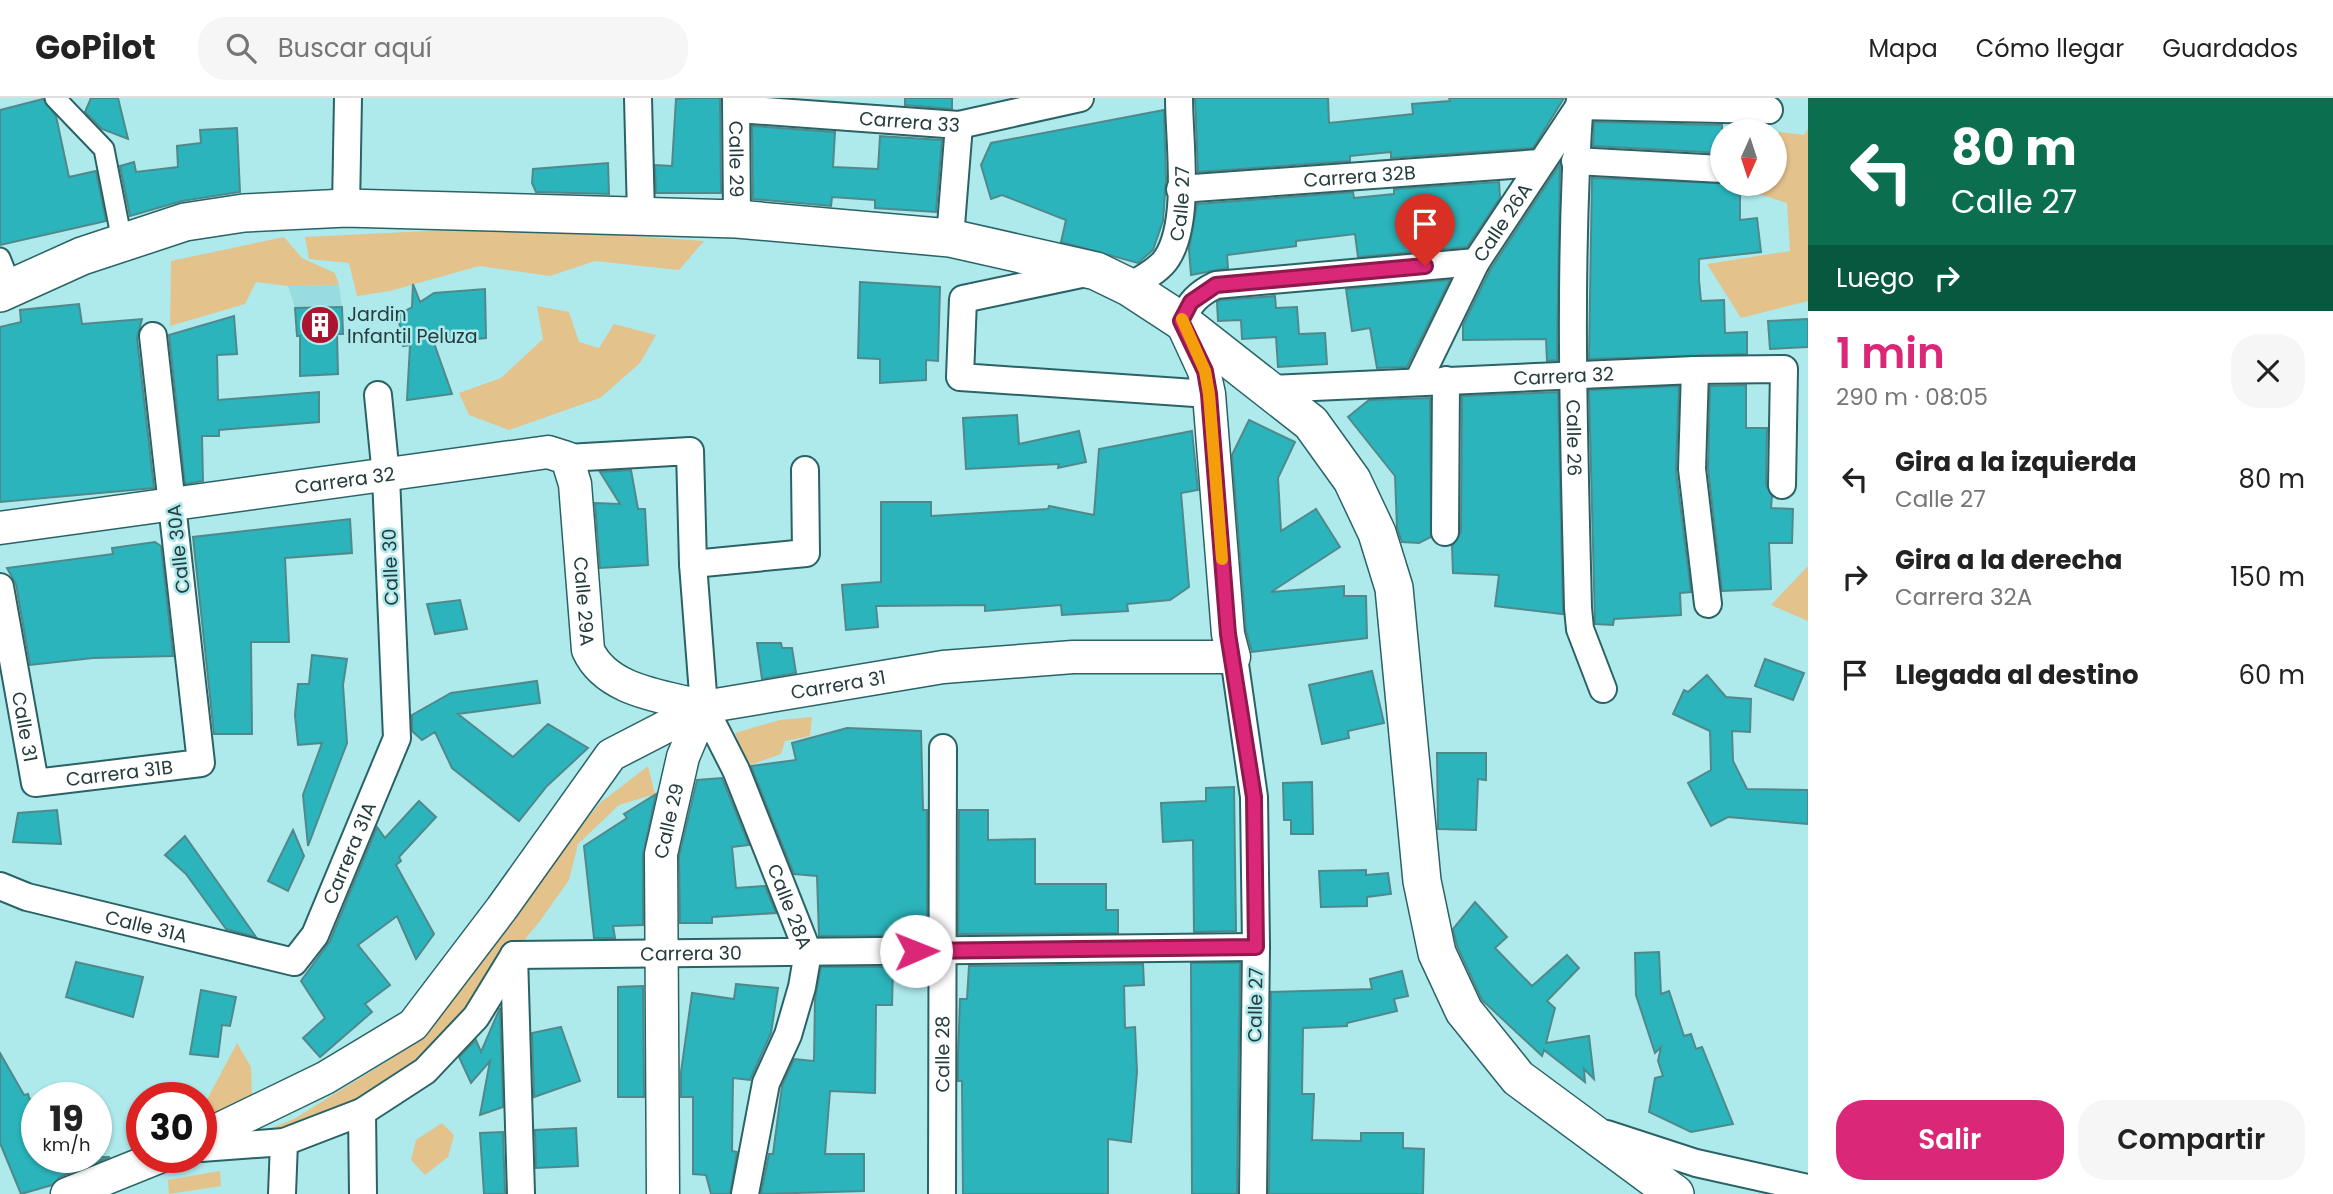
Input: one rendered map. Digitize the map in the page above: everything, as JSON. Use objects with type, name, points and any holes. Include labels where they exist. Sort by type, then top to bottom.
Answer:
[{"type":"main road","points":[[4,280],[185,222],[244,213],[346,208],[737,219],[950,238],[1096,271],[1129,287],[1181,321],[1311,423],[1352,480],[1377,533],[1394,588],[1422,881],[1437,953],[1464,1011],[1518,1078],[1675,1194]]},
{"type":"street","points":[[55,98],[104,149],[122,241]]},
{"type":"street","points":[[346,208],[348,98]]},
{"type":"street","points":[[638,98],[641,215]]},
{"type":"street","name":"Carrera 33","points":[[736,103],[958,125],[1080,98]]},
{"type":"street","name":"Calle 27","points":[[1129,287],[1162,265],[1169,256],[1179,218],[1178,98]]},
{"type":"street","points":[[1579,102],[1769,110]]},
{"type":"street","name":"Calle 26","points":[[1579,102],[1575,161],[1573,376],[1578,608],[1580,629],[1603,689]]},
{"type":"street","name":"Calle 26A","points":[[1418,381],[1476,262],[1579,102]]},
{"type":"street","name":"Calle 29","points":[[736,103],[737,219]]},
{"type":"street","points":[[950,238],[958,125]]},
{"type":"street","points":[[1575,161],[1710,168]]},
{"type":"street","name":"Carrera 32B","points":[[1180,189],[1540,163]]},
{"type":"street","points":[[1181,321],[1191,302],[1216,285],[1476,262]]},
{"type":"street","points":[[1096,271],[963,299],[960,377],[1209,394]]},
{"type":"street","name":"Calle 27","points":[[1181,321],[1205,371],[1209,394],[1228,634],[1234,657],[1254,797],[1256,947],[1253,1194]]},
{"type":"street","name":"Calle 30A","points":[[153,336],[174,503],[201,763]]},
{"type":"street","name":"Carrera 32","points":[[1268,389],[1342,388],[1418,381],[1695,370],[1784,369],[1782,485]]},
{"type":"street","points":[[1695,370],[1692,469],[1709,604]]},
{"type":"street","points":[[1445,532],[1446,380]]},
{"type":"street","points":[[1311,423],[1342,388]]},
{"type":"street","name":"Calle 30","points":[[378,395],[386,476],[397,738]]},
{"type":"street","name":"Calle 29","points":[[663,1194],[661,854],[682,757],[704,707],[693,564],[690,451]]},
{"type":"street","name":"Carrera 32","points":[[0,528],[548,452],[567,457],[690,451]]},
{"type":"street","name":"Calle 29A","points":[[567,457],[575,484],[588,650],[593,663],[613,681],[704,707]]},
{"type":"street","points":[[693,564],[806,554],[805,470]]},
{"type":"street","name":"Calle 31","points":[[0,587],[35,783]]},
{"type":"street","name":"Carrera 31","points":[[217,1130],[325,1078],[413,1025],[611,755],[704,707],[943,667],[1073,657],[1234,657]]},
{"type":"street","name":"Calle 28A","points":[[704,707],[732,760],[808,952],[802,987],[788,1035],[766,1083],[745,1194]]},
{"type":"street","name":"Carrera 31A","points":[[294,962],[315,935],[397,738]]},
{"type":"street","name":"Calle 28","points":[[943,748],[943,1194]]},
{"type":"street","name":"Carrera 31B","points":[[35,783],[201,763]]},
{"type":"street","name":"Calle 31A","points":[[0,886],[27,897],[294,962]]},
{"type":"street","name":"Carrera 30","points":[[514,955],[1256,947]]},
{"type":"street","points":[[217,1147],[284,1142],[362,1112],[434,1062],[476,1017],[514,955]]},
{"type":"street","points":[[514,955],[521,1194]]},
{"type":"street","points":[[362,1112],[363,1194]]},
{"type":"street","points":[[1589,1129],[1696,1163],[1808,1188]]},
{"type":"street","points":[[282,1194],[284,1142]]},
{"type":"street","points":[[67,1194],[126,1170]]},
{"type":"shaded area","points":[[1808,129],[1808,301],[1741,318],[1707,264],[1790,251],[1787,203],[1765,196],[1787,196],[1787,133],[1804,135]]},
{"type":"shaded area","points":[[510,227],[704,241],[679,270],[595,261],[550,276],[479,266],[390,291],[357,296],[349,263],[309,259],[305,237]]},
{"type":"shaded area","points":[[284,237],[302,258],[335,273],[339,285],[288,286],[256,282],[245,304],[170,326],[171,261]]},
{"type":"shaded area","points":[[339,285],[342,307],[295,308],[288,286]]},
{"type":"shaded area","points":[[537,306],[569,312],[579,342],[599,348],[614,324],[656,335],[640,363],[600,398],[509,430],[469,415],[459,393],[501,378],[543,339]]},
{"type":"shaded area","points":[[1808,566],[1808,621],[1771,605]]},
{"type":"shaded area","points":[[812,717],[810,736],[785,741],[781,754],[747,766],[735,733],[780,720]]},
{"type":"shaded area","points":[[648,766],[655,794],[619,805],[578,844],[569,880],[540,921],[440,1042],[400,1077],[350,1112],[238,1141],[294,1119],[391,1059],[600,803]]},
{"type":"shaded area","points":[[237,1043],[251,1067],[252,1095],[344,1049],[343,1056],[217,1120],[216,1082]]},
{"type":"shaded area","points":[[442,1123],[454,1135],[448,1157],[425,1175],[411,1160],[416,1140]]},
{"type":"shaded area","points":[[220,1171],[221,1186],[169,1194],[168,1180]]},
{"type":"building","points":[[91,98],[118,98],[128,139],[102,129],[85,112]]},
{"type":"building","points":[[720,98],[721,193],[656,193],[655,165],[672,166],[676,99]]},
{"type":"building","points":[[905,98],[952,98],[952,109],[905,105]]},
{"type":"building","points":[[1195,98],[1328,98],[1329,123],[1413,114],[1412,104],[1450,101],[1449,98],[1564,98],[1533,148],[1391,158],[1391,152],[1350,156],[1350,161],[1198,172]]},
{"type":"building","points":[[43,99],[56,116],[69,177],[96,171],[106,221],[0,245],[0,110]]},
{"type":"building","points":[[1164,110],[1166,180],[1163,221],[1153,250],[1138,263],[1061,242],[1066,220],[1002,195],[991,199],[981,165],[991,143]]},
{"type":"building","points":[[1594,122],[1710,125],[1710,152],[1593,146]]},
{"type":"building","points":[[752,126],[835,132],[833,167],[878,169],[880,136],[942,140],[936,212],[875,208],[875,200],[832,197],[831,206],[753,199]]},
{"type":"building","points":[[237,128],[240,192],[182,201],[130,216],[120,166],[134,162],[136,172],[178,167],[177,146],[201,143],[200,130]]},
{"type":"building","points":[[608,163],[609,194],[536,192],[532,183],[533,169]]},
{"type":"building","points":[[1560,164],[1557,360],[1547,361],[1546,339],[1463,340],[1463,325],[1490,270]]},
{"type":"building","points":[[1592,178],[1710,183],[1710,196],[1740,196],[1740,220],[1757,218],[1761,252],[1699,259],[1699,280],[1701,301],[1724,300],[1725,333],[1747,332],[1747,354],[1589,359]]},
{"type":"building","points":[[1499,182],[1500,198],[1467,247],[1358,257],[1355,234],[1296,241],[1296,246],[1227,255],[1228,268],[1191,275],[1189,249],[1197,204],[1353,192],[1354,198],[1394,194],[1394,189]]},
{"type":"building","points":[[1450,280],[1407,367],[1377,368],[1370,328],[1352,331],[1346,289]]},
{"type":"building","points":[[860,282],[940,287],[938,361],[926,360],[926,380],[880,383],[880,359],[858,358]]},
{"type":"building","points":[[413,284],[420,302],[434,293],[485,289],[486,338],[434,343],[452,394],[407,400],[410,345],[403,346],[398,315],[412,307]]},
{"type":"building","points":[[1275,296],[1276,308],[1297,307],[1299,334],[1325,333],[1327,364],[1278,367],[1276,337],[1242,339],[1241,320],[1218,321],[1217,302],[1220,300]]},
{"type":"building","points":[[79,304],[82,324],[142,319],[137,338],[154,488],[0,502],[0,327],[21,322],[20,310]]},
{"type":"building","points":[[342,307],[343,334],[337,334],[338,374],[300,376],[300,336],[297,336],[295,308]]},
{"type":"building","points":[[234,316],[237,354],[217,355],[218,400],[319,392],[319,422],[219,430],[219,436],[202,436],[203,481],[185,484],[169,335]]},
{"type":"building","points":[[1808,319],[1808,347],[1770,349],[1768,321]]},
{"type":"building","points":[[1746,385],[1746,428],[1767,428],[1766,485],[1772,496],[1771,508],[1793,509],[1792,543],[1769,543],[1771,589],[1722,591],[1708,468],[1710,386]]},
{"type":"building","points":[[1679,386],[1676,471],[1691,592],[1680,593],[1681,615],[1614,619],[1613,625],[1595,624],[1589,390]]},
{"type":"building","points":[[1558,392],[1563,614],[1495,606],[1499,575],[1453,573],[1452,546],[1461,532],[1462,396]]},
{"type":"building","points":[[1430,398],[1431,537],[1419,543],[1402,542],[1397,528],[1395,476],[1348,417],[1369,400]]},
{"type":"building","points":[[1017,415],[1019,444],[1079,431],[1086,462],[1058,468],[1059,464],[966,469],[963,418]]},
{"type":"building","points":[[1249,420],[1295,442],[1278,478],[1281,531],[1316,509],[1340,547],[1271,592],[1344,586],[1344,596],[1366,596],[1367,638],[1252,652],[1246,631],[1232,455]]},
{"type":"building","points":[[1192,431],[1198,490],[1181,493],[1189,587],[1170,600],[1127,604],[1128,611],[1062,615],[1061,605],[985,611],[985,605],[876,606],[878,627],[846,630],[842,585],[881,582],[881,502],[931,502],[931,516],[1048,509],[1049,506],[1094,515],[1099,449]]},
{"type":"building","points":[[631,470],[638,509],[645,509],[648,565],[600,568],[595,503],[620,504],[600,472]]},
{"type":"building","points":[[350,519],[352,553],[285,558],[289,642],[251,642],[252,734],[214,734],[193,537]]},
{"type":"building","points":[[155,542],[161,546],[173,656],[93,658],[30,665],[16,584],[7,568],[113,554],[112,548]]},
{"type":"building","points":[[460,600],[467,629],[435,634],[427,604]]},
{"type":"building","points":[[757,643],[781,643],[782,648],[792,648],[796,673],[762,679]]},
{"type":"building","points":[[312,655],[347,659],[343,685],[347,743],[308,846],[303,795],[322,743],[298,745],[295,715],[298,684],[309,684]]},
{"type":"building","points":[[1765,659],[1804,673],[1793,700],[1755,686]]},
{"type":"building","points":[[1372,671],[1384,723],[1348,731],[1349,738],[1322,744],[1309,685]]},
{"type":"building","points":[[1707,675],[1726,697],[1751,699],[1750,732],[1732,731],[1733,761],[1747,789],[1808,790],[1808,824],[1728,817],[1711,826],[1688,783],[1711,770],[1710,731],[1673,714],[1684,690],[1688,692]]},
{"type":"building","points":[[537,681],[540,703],[458,714],[513,757],[548,724],[588,748],[547,786],[519,821],[452,768],[435,732],[422,740],[412,731],[412,715],[451,693]]},
{"type":"building","points":[[847,728],[921,731],[923,810],[927,810],[927,935],[819,936],[817,876],[794,874],[751,766],[796,760],[792,743]]},
{"type":"building","points":[[1437,753],[1486,753],[1486,780],[1478,779],[1476,830],[1438,829]]},
{"type":"building","points":[[722,778],[749,845],[732,847],[736,888],[765,886],[776,913],[712,917],[712,923],[680,923],[679,856],[697,780]]},
{"type":"building","points":[[1312,782],[1313,834],[1291,834],[1291,820],[1284,820],[1283,783]]},
{"type":"building","points":[[1234,787],[1236,931],[1194,932],[1193,840],[1163,842],[1161,803],[1206,801],[1206,788]]},
{"type":"building","points":[[656,794],[643,854],[643,925],[613,926],[615,938],[594,938],[584,846],[627,818],[624,814]]},
{"type":"building","points":[[419,801],[436,817],[399,857],[401,861],[396,865],[434,934],[416,959],[397,916],[358,945],[390,985],[365,1004],[372,1012],[320,1057],[303,1038],[325,1018],[301,981],[330,941],[377,827],[385,838]]},
{"type":"building","points":[[57,810],[61,844],[13,842],[18,813]]},
{"type":"building","points":[[959,810],[988,810],[988,840],[1035,839],[1035,884],[1106,884],[1106,910],[1118,910],[1118,933],[958,934]]},
{"type":"building","points":[[293,830],[304,856],[288,891],[268,881]]},
{"type":"building","points":[[185,836],[256,937],[226,929],[186,874],[165,855]]},
{"type":"building","points":[[1366,870],[1366,875],[1388,873],[1391,894],[1367,897],[1367,906],[1321,907],[1319,871]]},
{"type":"building","points":[[1475,902],[1507,937],[1495,948],[1532,986],[1567,955],[1579,968],[1547,1001],[1555,1008],[1546,1043],[1589,1036],[1594,1079],[1584,1069],[1585,1082],[1544,1050],[1542,1056],[1482,1000],[1457,946],[1453,929]]},
{"type":"building","points":[[1659,952],[1661,994],[1669,991],[1684,1036],[1691,1034],[1696,1049],[1702,1047],[1733,1124],[1691,1132],[1649,1112],[1655,1078],[1663,1076],[1658,1061],[1661,1047],[1655,1053],[1636,995],[1635,953]]},
{"type":"building","points":[[76,962],[143,977],[133,1017],[66,997]]},
{"type":"building","points":[[1191,963],[1240,963],[1237,1194],[1192,1194]]},
{"type":"building","points":[[1143,964],[1144,985],[1124,986],[1125,1028],[1135,1027],[1137,1072],[1131,1142],[1108,1139],[1108,1194],[963,1194],[962,1081],[958,1081],[958,1055],[960,999],[967,999],[969,966]]},
{"type":"building","points":[[821,967],[893,967],[892,1005],[876,1005],[875,1093],[830,1091],[825,1154],[864,1154],[864,1191],[761,1194],[769,1154],[773,1154],[782,1086],[794,1059],[814,1061],[815,999]]},
{"type":"building","points":[[1402,971],[1408,996],[1394,999],[1397,1011],[1347,1023],[1347,1026],[1303,1028],[1302,1094],[1314,1094],[1312,1140],[1361,1141],[1361,1133],[1403,1133],[1403,1148],[1424,1149],[1423,1194],[1269,1194],[1271,992],[1372,989],[1370,979]]},
{"type":"building","points":[[736,984],[778,988],[771,1033],[750,1080],[733,1078],[732,1151],[737,1152],[730,1194],[711,1194],[706,1175],[693,1174],[693,1097],[681,1097],[681,1072],[692,993],[734,999]]},
{"type":"building","points":[[643,986],[644,1097],[618,1097],[618,987]]},
{"type":"building","points":[[201,990],[236,997],[230,1026],[222,1025],[218,1057],[190,1054]]},
{"type":"building","points":[[500,1008],[503,1107],[480,1115],[490,1061],[471,1083],[459,1057],[476,1040],[481,1052]]},
{"type":"building","points":[[561,1027],[580,1081],[534,1097],[532,1033]]},
{"type":"building","points":[[0,1053],[21,1090],[21,1173],[70,1173],[60,1177],[52,1185],[21,1194],[0,1143]]},
{"type":"building","points":[[576,1128],[578,1166],[536,1168],[535,1130]]},
{"type":"building","points":[[503,1132],[505,1194],[484,1194],[480,1133]]},
{"type":"slow traffic","points":[[1182,319],[1205,371],[1209,394],[1222,559]]},
{"type":"place","name":"Jardin Infantil Peluza","points":[[320,325]]},
{"type":"route","points":[[916,951],[1256,947],[1254,797],[1234,657],[1228,634],[1209,394],[1205,371],[1181,321],[1191,302],[1201,292],[1216,285],[1425,266]]}]
